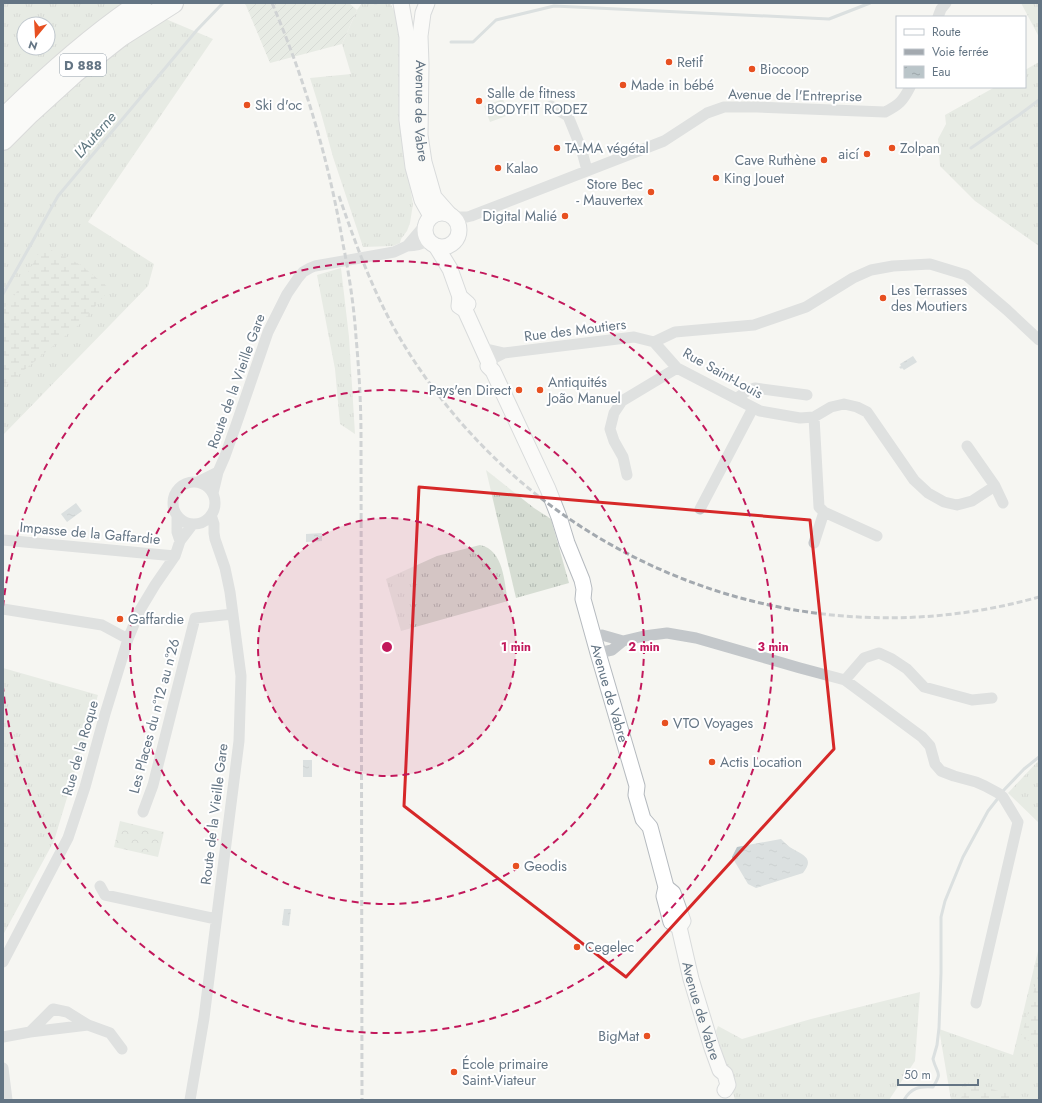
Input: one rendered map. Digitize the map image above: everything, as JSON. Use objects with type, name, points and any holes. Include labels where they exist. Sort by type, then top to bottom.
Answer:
[{"type":"highway","name":"D 888","points":[[5,117],[63,62],[141,3]]},
{"type":"highway","name":"D 888","points":[[3,140],[30,113],[80,68],[121,36],[173,3]]},
{"type":"main road","name":"Avenue de Vabre","points":[[401,3],[407,37],[407,120],[413,167],[430,232],[450,269],[488,361],[548,488],[559,517],[567,543],[577,592],[583,599],[637,786],[644,793],[652,818],[650,827],[666,887],[673,893],[683,921],[679,927],[691,979],[712,1048],[720,1070],[725,1074],[728,1084],[727,1095]]},
{"type":"main road","name":"Avenue de Vabre","points":[[427,3],[423,13],[420,36],[420,135],[424,162],[434,197],[457,219]]},
{"type":"main road","points":[[439,212],[457,219],[458,236],[456,240],[452,244],[441,247],[430,232],[439,212]]},
{"type":"main road","name":"Avenue de Vabre","points":[[450,269],[452,244]]},
{"type":"street","points":[[938,16],[941,9],[946,3]]},
{"type":"street","name":"Avenue de l'Entreprise","points":[[457,219],[664,141],[707,113],[724,107],[765,107],[885,112],[896,106],[905,97],[910,88]]},
{"type":"street","points":[[551,106],[568,116],[588,170]]},
{"type":"street","name":"Route de la Vieille Gare","points":[[213,493],[218,472],[268,332],[298,278],[303,272],[315,266],[394,252],[430,232]]},
{"type":"street","points":[[654,342],[675,332],[754,325],[806,307],[853,278],[872,270],[893,266],[930,264],[966,275],[1039,340]]},
{"type":"street","name":"Rue des Moutiers","points":[[488,361],[504,354],[634,338],[654,342]]},
{"type":"street","name":"Rue Saint-Louis","points":[[654,342],[677,368],[737,398],[753,408],[760,411],[800,418],[814,417]]},
{"type":"street","points":[[627,475],[623,457],[614,441],[610,429],[614,413],[622,401],[677,368]]},
{"type":"street","points":[[737,398],[747,391],[755,388],[807,395]]},
{"type":"street","points":[[877,536],[824,512],[819,507],[814,417],[831,407],[844,404],[857,407],[868,412],[914,480],[928,493],[944,502],[957,505],[972,501],[995,486]]},
{"type":"street","points":[[700,509],[753,408]]},
{"type":"street","points":[[967,446],[995,486],[1004,503]]},
{"type":"street","points":[[198,482],[218,472]]},
{"type":"street","points":[[197,524],[206,520],[211,515],[215,504],[213,493],[204,484],[198,482],[186,483],[177,490],[174,496],[174,510],[178,516],[187,523],[197,524],[214,533]]},
{"type":"street","points":[[814,543],[824,512]]},
{"type":"street","name":"Route de la Vieille Gare","points":[[190,1100],[204,1018],[239,741],[241,676],[230,592],[225,568],[214,533],[214,524],[211,515]]},
{"type":"street","name":"Rue de la Roque","points":[[178,516],[177,532],[180,540]]},
{"type":"street","name":"Rue de la Roque","points":[[3,962],[68,838],[85,787],[128,639],[140,610],[175,556],[180,540],[197,524]]},
{"type":"street","name":"Impasse de la Gaffardie","points":[[3,540],[175,556]]},
{"type":"street","points":[[3,609],[102,625],[128,639]]},
{"type":"street","name":"Les Places du n°12 au n°26","points":[[143,812],[153,785],[195,618],[233,614]]},
{"type":"street","points":[[598,653],[612,650],[623,641],[667,633],[689,636],[845,680],[922,737],[930,746],[935,764],[941,771],[976,782],[1000,795],[1018,822],[976,1003]]},
{"type":"street","points":[[593,637],[602,635],[623,641]]},
{"type":"street","points":[[845,680],[864,658],[879,653],[892,658],[907,669],[924,687],[972,700],[992,698]]},
{"type":"street","points":[[100,886],[105,896],[216,919]]},
{"type":"street","points":[[30,1032],[53,1009],[67,1012],[88,1024],[110,1033],[122,1049]]},
{"type":"street","points":[[3,1037],[88,1024]]},
{"type":"street","points":[[3,1068],[7,1100]]},
{"type":"highlighted area","points":[[419,487],[810,520],[834,749],[626,977],[404,806]]},
{"type":"green space","points":[[3,3],[128,3],[213,39],[88,222],[154,264],[148,286],[3,435]]},
{"type":"green space","points":[[245,3],[349,3],[357,10],[342,44],[270,63]]},
{"type":"green space","points":[[362,3],[390,3],[397,16],[399,24],[406,163],[413,204],[407,231],[400,243],[393,246],[363,247],[333,157],[310,78],[351,74],[342,44],[357,10]]},
{"type":"green space","points":[[1021,3],[1039,3],[1039,37]]},
{"type":"green space","points":[[1039,62],[1039,246],[975,201],[940,166],[938,139],[946,124],[945,115],[993,88],[1026,88],[1026,69]]},
{"type":"green space","points":[[503,99],[509,115],[490,122],[484,106]]},
{"type":"green space","points":[[43,246],[81,265],[110,289],[81,323],[12,380],[3,385],[3,310],[16,293]]},
{"type":"green space","points":[[341,268],[349,337],[355,434],[340,424],[335,369],[317,275]]},
{"type":"green space","points":[[486,470],[534,508],[551,519],[569,583],[516,598]]},
{"type":"green space","points":[[480,545],[488,548],[494,553],[502,568],[508,601],[401,631],[386,579],[437,556]]},
{"type":"green space","points":[[3,668],[98,695],[54,841],[3,935]]},
{"type":"green space","points":[[1039,760],[1039,823],[1008,793]]},
{"type":"green space","points":[[120,821],[164,832],[158,857],[114,847]]},
{"type":"green space","points":[[1039,947],[1039,1100],[951,1100],[939,1029],[1013,1055]]},
{"type":"green space","points":[[1039,972],[1039,1044],[1021,1038]]},
{"type":"green space","points":[[920,992],[915,1061],[889,1100],[735,1100],[716,1031],[718,1026],[742,1039],[811,1019]]},
{"type":"green space","points":[[969,1082],[1005,1093],[1025,1100],[960,1100]]},
{"type":"water","points":[[913,356],[917,362],[904,370],[899,367],[901,366],[900,364]]},
{"type":"water","points":[[76,503],[82,511],[67,522],[61,514]]},
{"type":"water","points":[[322,533],[322,541],[306,542],[306,534]]},
{"type":"water","points":[[303,760],[312,760],[312,777],[303,777]]},
{"type":"water","points":[[781,839],[807,858],[808,864],[803,873],[756,888],[748,884],[732,857],[737,847]]},
{"type":"water","points":[[284,909],[291,909],[289,926],[282,925]]},
{"type":"waterway","name":"L'Auterne","points":[[3,294],[58,196],[197,30],[223,3]]},
{"type":"waterway","name":"L'Auterne","points":[[451,42],[473,42],[496,20],[554,6],[829,19],[870,3]]},
{"type":"waterway","points":[[971,148],[1039,100]]},
{"type":"waterway","points":[[1002,792],[1024,769],[1039,757]]},
{"type":"waterway","points":[[904,1100],[913,1090],[924,1087],[933,1087],[938,1078],[938,1073],[933,1059],[937,1045],[939,1028],[941,917],[945,901],[963,857],[988,811],[999,797]]},
{"type":"railway","points":[[272,3],[295,61],[315,121],[331,182],[351,290],[355,325],[361,424],[362,1100]]},
{"type":"railway","points":[[339,196],[366,270],[391,323],[401,340],[456,417],[521,482],[596,536],[677,576],[764,604],[854,617],[946,615],[1039,597]]},
{"type":"place","name":"Retif","points":[[669,62]]},
{"type":"place","name":"Biocoop","points":[[752,69]]},
{"type":"place","name":"Made in bébé","points":[[623,85]]},
{"type":"place","name":"Salle de fitness BODYFIT RODEZ","points":[[479,101]]},
{"type":"place","name":"Ski d'oc","points":[[247,105]]},
{"type":"place","name":"TA-MA végétal","points":[[557,148]]},
{"type":"place","name":"Zolpan","points":[[892,148]]},
{"type":"place","name":"aicí","points":[[867,154]]},
{"type":"place","name":"Cave Ruthène","points":[[824,160]]},
{"type":"place","name":"Kalao","points":[[498,168]]},
{"type":"place","name":"King Jouet","points":[[716,178]]},
{"type":"place","name":"Store Bec - Mauvertex","points":[[651,192]]},
{"type":"place","name":"Digital Malié","points":[[565,216]]},
{"type":"place","name":"Les Terrasses des Moutiers","points":[[883,298]]},
{"type":"place","name":"Pays'en Direct","points":[[519,390]]},
{"type":"place","name":"Antiquités João Manuel","points":[[540,390]]},
{"type":"place","name":"Gaffardie","points":[[120,619]]},
{"type":"place","name":"VTO Voyages","points":[[665,723]]},
{"type":"place","name":"Actis Location","points":[[712,762]]},
{"type":"place","name":"Geodis","points":[[516,866]]},
{"type":"place","name":"Cegelec","points":[[577,947]]},
{"type":"place","name":"BigMat","points":[[647,1036]]},
{"type":"place","name":"École primaire Saint-Viateur","points":[[454,1072]]}]
